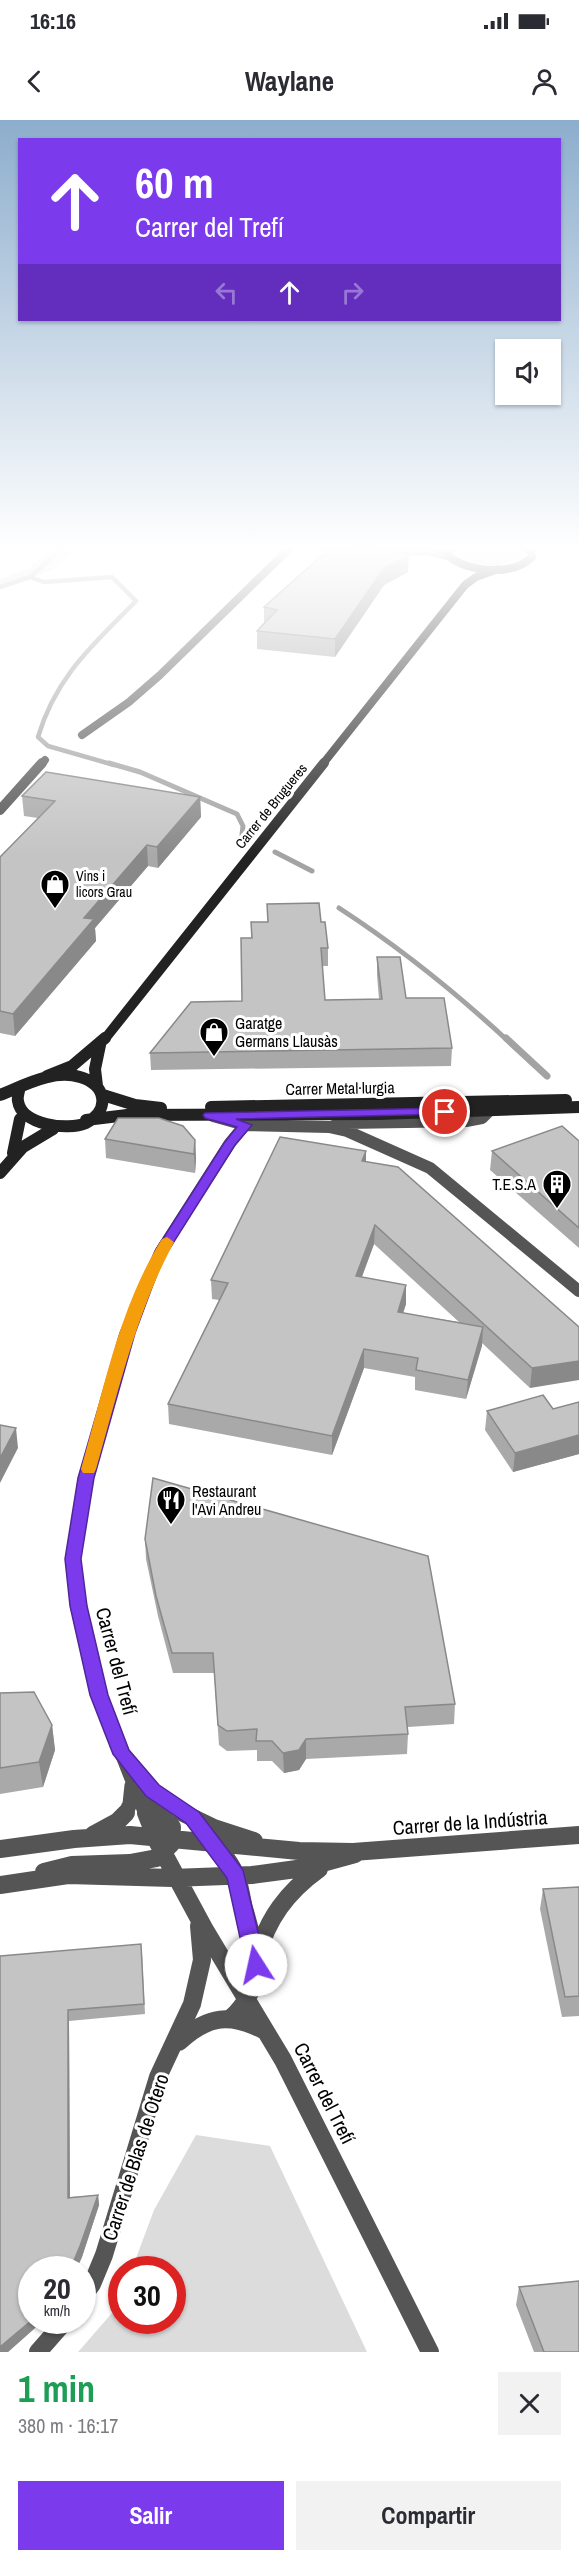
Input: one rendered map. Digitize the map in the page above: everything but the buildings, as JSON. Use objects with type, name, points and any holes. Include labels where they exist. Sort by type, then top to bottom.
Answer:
[{"type":"main road","name":"Carrer de Brugueres","points":[[0,1095],[72,1066],[100,1045],[415,648]]},
{"type":"main road","points":[[86,1120],[102,1106],[95,1069],[100,1045]]},
{"type":"main road","name":"Carrer Metal·lurgia","points":[[47,1076],[80,1077],[100,1090],[135,1105],[162,1108],[579,1100]]},
{"type":"main road","points":[[12,1157],[15,1117],[10,1101],[20,1087]]},
{"type":"main road","name":"Carrer Metal·lurgia","points":[[57,1127],[86,1120],[127,1115],[579,1107]]},
{"type":"main road","points":[[15,1117],[33,1125],[57,1127]]},
{"type":"main road","points":[[0,1173],[12,1157],[37,1136],[57,1127]]},
{"type":"street","points":[[82,735],[129,702],[187,648]]},
{"type":"street","points":[[0,810],[45,760]]},
{"type":"street","points":[[329,1127],[347,1123],[465,1121],[482,1118],[490,1110]]},
{"type":"street","points":[[209,1115],[245,1125],[329,1127],[346,1131],[430,1168],[579,1291]]},
{"type":"street","name":"Carrer del Trefí","points":[[245,1125],[230,1143],[161,1251],[151,1271],[128,1333],[86,1478],[73,1559],[78,1606],[99,1695],[131,1778],[169,1841],[176,1878],[289,2070],[430,2352]]},
{"type":"street","points":[[122,1754],[153,1791],[193,1818],[249,1840],[296,1851]]},
{"type":"street","points":[[88,1837],[109,1827],[128,1811],[133,1799],[131,1778]]},
{"type":"street","points":[[193,1818],[236,1875],[256,1965]]},
{"type":"street","name":"Carrer de la Indústria","points":[[0,1849],[88,1837],[212,1842],[296,1851],[365,1851],[579,1835]]},
{"type":"street","points":[[1,1885],[72,1865],[150,1860],[169,1841],[213,1853],[236,1875]]},
{"type":"street","name":"Carrer de la Indústria","points":[[1,1885],[70,1875],[176,1878],[288,1872],[326,1864],[365,1851]]},
{"type":"street","points":[[231,2018],[242,2011],[248,2000],[255,1982],[261,1938],[280,1903],[305,1877],[326,1864]]},
{"type":"street","points":[[147,1878],[166,1884],[180,1893],[195,1912]]},
{"type":"street","name":"Carrer de Blas de Otero","points":[[96,2274],[104,2255],[158,2077],[192,2004],[200,1977],[201,1937],[195,1912]]},
{"type":"street","points":[[231,2018],[248,2021],[266,2031]]},
{"type":"street","name":"Carrer de Blas de Otero","points":[[172,2049],[188,2032],[208,2021],[231,2018]]},
{"type":"street","points":[[38,2352],[54,2334]]},
{"type":"shaded area","points":[[196,2135],[270,2146],[367,2352],[78,2352],[108,2318],[108,2334],[186,2334],[186,2256],[137,2256],[154,2210]]},
{"type":"waterway","points":[[90,648],[55,696],[38,737],[48,746],[114,765]]},
{"type":"waterway","points":[[109,763],[140,772],[237,814],[243,826],[242,835],[249,840]]},
{"type":"waterway","points":[[275,852],[312,871]]},
{"type":"waterway","points":[[339,908],[426,970],[507,1040]]},
{"type":"waterway","points":[[506,1038],[547,1076]]},
{"type":"slow traffic","points":[[89,1469],[128,1333],[151,1271],[167,1242]]},
{"type":"place","name":"Vins i licors Grau","points":[[55,910]]},
{"type":"place","name":"Garatge Germans Llausàs","points":[[214,1058]]},
{"type":"place","name":"T.E.S.A","points":[[557,1210]]},
{"type":"place","name":"Restaurant l'Avi Andreu","points":[[171,1526]]},
{"type":"route","points":[[256,1965],[236,1875],[193,1818],[153,1791],[122,1754],[99,1695],[78,1606],[73,1559],[86,1478],[128,1333],[151,1271],[161,1251],[230,1143],[245,1125],[209,1115],[445,1112]]}]
